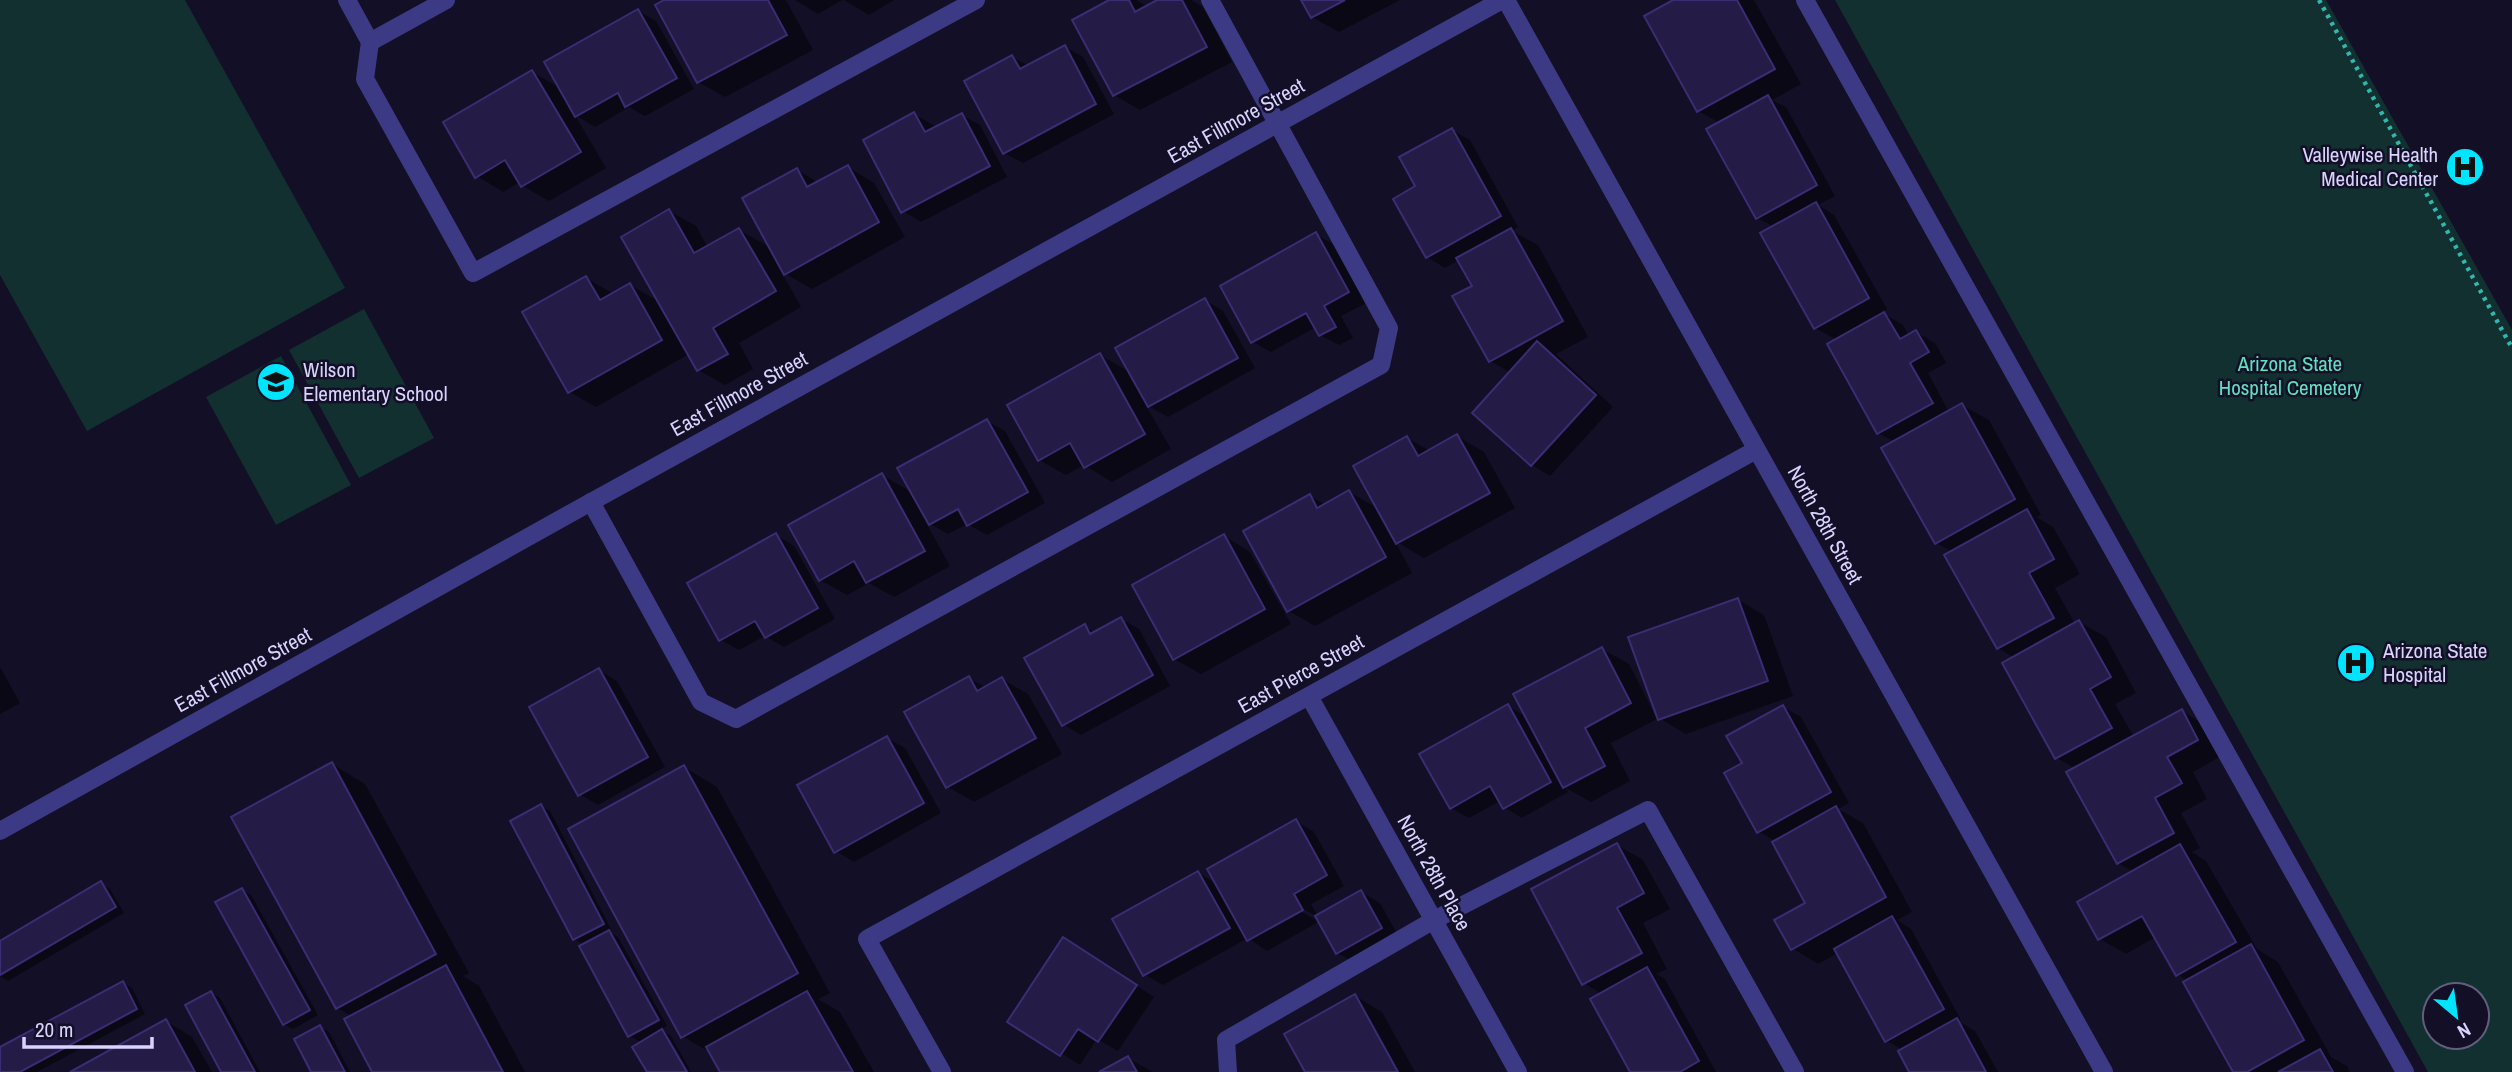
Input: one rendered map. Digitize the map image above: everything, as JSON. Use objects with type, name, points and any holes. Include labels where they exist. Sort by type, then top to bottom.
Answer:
[{"type":"street","points":[[347,0],[370,42],[365,79],[472,273],[976,0]]},
{"type":"street","points":[[370,42],[446,0]]},
{"type":"street","points":[[591,502],[701,702],[736,719],[1381,365],[1389,328],[1210,0]]},
{"type":"street","name":"East Fillmore Street","points":[[0,831],[591,502],[1504,0]]},
{"type":"street","name":"North 28th Street","points":[[1504,0],[2104,1072]]},
{"type":"street","points":[[1805,0],[2405,1072]]},
{"type":"street","name":"East Pierce Street","points":[[942,1072],[867,939],[1756,450]]},
{"type":"street","name":"North 28th Place","points":[[1309,696],[1518,1072]]},
{"type":"street","points":[[1228,1072],[1226,1040],[1434,920],[1648,810],[1796,1072]]},
{"type":"path","points":[[2319,0],[2512,348]]},
{"type":"green space","points":[[0,0],[185,0],[345,288],[87,431],[0,275]]},
{"type":"green space","name":"Arizona State Hospital Cemetery","points":[[1835,0],[2326,0],[2512,330],[2512,1072],[2428,1072]]},
{"type":"green space","points":[[364,309],[434,438],[359,478],[289,350]]},
{"type":"green space","points":[[281,356],[351,485],[276,525],[206,397]]},
{"type":"building","points":[[664,0],[768,0],[787,35],[697,83],[655,5]]},
{"type":"building","points":[[1109,0],[1129,0],[1135,12],[1157,0],[1182,0],[1207,47],[1113,96],[1072,20]]},
{"type":"building","points":[[1301,0],[1345,0],[1311,18]]},
{"type":"building","points":[[1673,0],[1737,0],[1775,69],[1697,112],[1644,16]]},
{"type":"building","points":[[638,9],[677,78],[625,107],[618,93],[575,117],[544,62]]},
{"type":"building","points":[[1065,45],[1096,104],[1003,154],[964,81],[1012,55],[1020,69]]},
{"type":"building","points":[[532,70],[581,152],[521,187],[505,160],[475,178],[443,122]]},
{"type":"building","points":[[1768,95],[1817,185],[1756,219],[1706,129]]},
{"type":"building","points":[[914,112],[925,132],[962,113],[990,166],[901,213],[863,140]]},
{"type":"building","points":[[1452,128],[1501,216],[1426,258],[1393,199],[1415,186],[1399,157]]},
{"type":"building","points":[[848,165],[879,222],[784,275],[742,198],[797,168],[807,187]]},
{"type":"building","points":[[1816,202],[1869,298],[1814,329],[1760,233]]},
{"type":"building","points":[[669,209],[694,253],[739,228],[776,291],[713,328],[728,354],[697,371],[621,237]]},
{"type":"building","points":[[1511,228],[1563,321],[1489,362],[1452,296],[1472,286],[1456,258]]},
{"type":"building","points":[[1316,232],[1349,292],[1324,306],[1336,327],[1319,336],[1306,313],[1251,343],[1220,286]]},
{"type":"building","points":[[586,276],[600,300],[630,283],[662,340],[568,393],[522,312]]},
{"type":"building","points":[[1205,298],[1238,358],[1148,407],[1115,348]]},
{"type":"building","points":[[1884,312],[1900,339],[1916,330],[1929,352],[1910,363],[1933,403],[1877,434],[1827,344]]},
{"type":"building","points":[[1537,341],[1596,395],[1531,466],[1472,413]]},
{"type":"building","points":[[1100,353],[1145,434],[1084,468],[1070,443],[1038,461],[1007,405]]},
{"type":"building","points":[[1962,403],[2015,499],[1935,544],[1881,448]]},
{"type":"building","points":[[987,419],[1028,492],[967,526],[958,509],[929,525],[897,468]]},
{"type":"building","points":[[1457,434],[1490,493],[1396,544],[1353,466],[1407,436],[1418,456]]},
{"type":"building","points":[[882,473],[925,551],[866,583],[854,561],[819,581],[788,525]]},
{"type":"building","points":[[1349,490],[1386,557],[1287,612],[1243,531],[1310,494],[1317,508]]},
{"type":"building","points":[[2027,509],[2054,559],[2029,573],[2054,618],[1997,649],[1944,555]]},
{"type":"building","points":[[776,533],[818,608],[765,638],[755,621],[719,641],[687,583]]},
{"type":"building","points":[[1224,534],[1265,609],[1173,660],[1132,585]]},
{"type":"building","points":[[1738,598],[1768,681],[1658,720],[1628,637]]},
{"type":"building","points":[[1121,617],[1153,675],[1062,726],[1024,658],[1085,624],[1090,634]]},
{"type":"building","points":[[2079,620],[2111,677],[2090,689],[2112,728],[2055,759],[2002,663]]},
{"type":"building","points":[[1602,647],[1631,703],[1585,728],[1605,766],[1563,788],[1513,694]]},
{"type":"building","points":[[599,668],[648,757],[578,796],[529,707]]},
{"type":"building","points":[[969,676],[977,691],[1002,677],[1036,738],[946,788],[904,712]]},
{"type":"building","points":[[1508,704],[1551,782],[1503,809],[1490,786],[1450,809],[1419,754]]},
{"type":"building","points":[[1783,705],[1831,792],[1757,833],[1724,773],[1742,763],[1726,736]]},
{"type":"building","points":[[2182,709],[2198,740],[2167,757],[2182,783],[2155,798],[2174,833],[2117,864],[2066,772]]},
{"type":"building","points":[[887,736],[924,803],[834,853],[797,785]]},
{"type":"building","points":[[332,762],[436,954],[336,1009],[231,817]]},
{"type":"building","points":[[684,765],[798,973],[681,1038],[568,829]]},
{"type":"building","points":[[541,804],[604,924],[573,940],[510,821]]},
{"type":"building","points":[[1836,806],[1886,897],[1791,950],[1774,920],[1805,903],[1772,842]]},
{"type":"building","points":[[1296,819],[1327,875],[1294,894],[1303,910],[1247,941],[1207,869]]},
{"type":"building","points":[[1617,843],[1644,893],[1617,908],[1642,953],[1582,985],[1531,889]]},
{"type":"building","points":[[2180,844],[2236,942],[2176,976],[2142,916],[2098,940],[2077,902]]},
{"type":"building","points":[[1198,871],[1230,928],[1143,976],[1112,919]]},
{"type":"building","points":[[101,881],[116,907],[0,975],[0,941]]},
{"type":"building","points":[[242,888],[310,1010],[283,1025],[215,902]]},
{"type":"building","points":[[1361,890],[1382,928],[1336,954],[1315,916]]},
{"type":"building","points":[[1892,916],[1944,1009],[1885,1042],[1834,949]]},
{"type":"building","points":[[609,930],[659,1020],[628,1037],[579,946]]},
{"type":"building","points":[[1063,937],[1137,985],[1098,1042],[1078,1029],[1060,1056],[1007,1022]]},
{"type":"building","points":[[2251,944],[2304,1040],[2247,1072],[2233,1072],[2183,982]]},
{"type":"building","points":[[446,965],[503,1072],[372,1072],[344,1019]]},
{"type":"building","points":[[1647,967],[1699,1061],[1680,1072],[1630,1072],[1590,999]]},
{"type":"building","points":[[123,981],[137,1009],[20,1072],[0,1072],[0,1047]]},
{"type":"building","points":[[211,991],[255,1072],[221,1072],[185,1005]]},
{"type":"building","points":[[807,991],[853,1072],[720,1072],[706,1047]]},
{"type":"building","points":[[1355,994],[1398,1072],[1305,1072],[1284,1034]]},
{"type":"building","points":[[1957,1018],[1986,1072],[1909,1072],[1898,1051]]},
{"type":"building","points":[[166,1019],[195,1072],[70,1072]]},
{"type":"building","points":[[320,1025],[345,1072],[311,1072],[294,1039]]},
{"type":"building","points":[[662,1029],[687,1072],[647,1072],[632,1047]]},
{"type":"building","points":[[2320,1049],[2333,1072],[2278,1072]]},
{"type":"building","points":[[1128,1056],[1137,1072],[1099,1072]]},
{"type":"place","name":"Valleywise Health Medical Center","points":[[2465,167]]},
{"type":"place","name":"Wilson Elementary School","points":[[276,382]]},
{"type":"place","name":"Arizona State Hospital","points":[[2356,663]]}]
